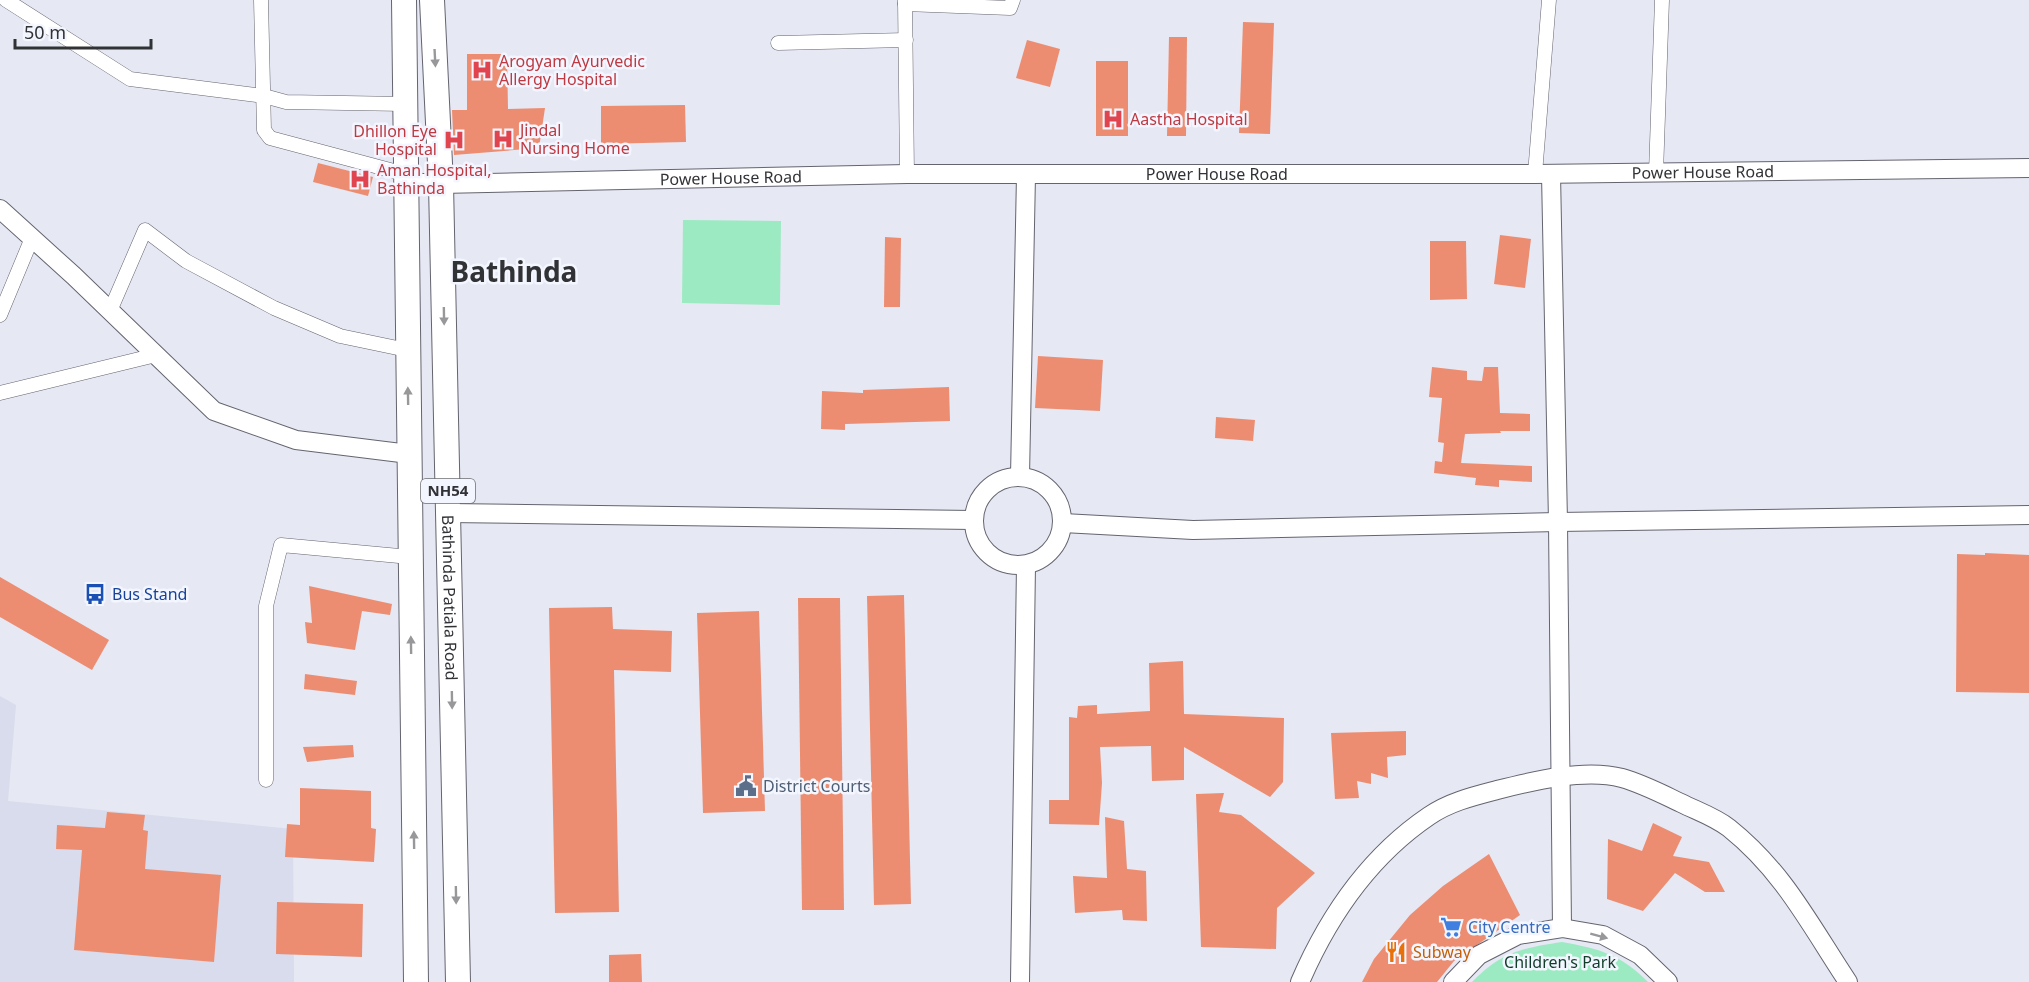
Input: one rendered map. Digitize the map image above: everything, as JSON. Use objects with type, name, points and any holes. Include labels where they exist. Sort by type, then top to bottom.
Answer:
[{"type":"highway","name":"NH54","points":[[404,0],[416,982]]},
{"type":"highway","name":"Bathinda Patiala Road","points":[[432,0],[441,184],[458,982]]},
{"type":"street","points":[[6,0],[130,79],[264,96],[286,102],[404,104]]},
{"type":"street","points":[[261,0],[264,130],[270,138],[405,178]]},
{"type":"street","points":[[907,174],[905,2],[1010,8],[1012,0]]},
{"type":"street","points":[[1549,0],[1543,174],[1558,522],[1562,928]]},
{"type":"street","points":[[1656,173],[1662,0]]},
{"type":"street","points":[[778,43],[906,40]]},
{"type":"street","name":"Power House Road","points":[[405,178],[441,184],[907,174],[1543,174],[2029,168]]},
{"type":"street","points":[[1020,476],[1026,175]]},
{"type":"street","points":[[0,209],[214,411],[296,440],[409,454]]},
{"type":"street","points":[[110,311],[145,230],[186,261],[274,308],[340,336],[407,350]]},
{"type":"street","points":[[0,315],[32,238]]},
{"type":"street","points":[[0,393],[156,355]]},
{"type":"street","points":[[1020,476],[1044,484],[1060,503],[1063,524],[1056,545],[1041,559],[1026,565],[1015,565],[994,558],[977,540],[973,520],[981,495],[997,480],[1020,476]]},
{"type":"street","points":[[448,513],[973,520]]},
{"type":"street","points":[[1063,524],[1193,530],[2029,515]]},
{"type":"street","points":[[266,780],[266,606],[281,545],[410,556]]},
{"type":"street","points":[[1020,982],[1026,565]]},
{"type":"street","points":[[1300,982],[1319,943],[1367,870],[1408,831],[1432,814],[1470,798],[1535,779],[1587,774],[1621,778],[1656,790],[1727,826],[1780,877],[1848,982]]},
{"type":"street","points":[[1453,982],[1479,955],[1518,935],[1562,928],[1603,935],[1640,955],[1668,982]]},
{"type":"shaded area","points":[[0,696],[16,705],[8,801],[293,829],[294,982],[0,982]]},
{"type":"green space","points":[[683,220],[781,221],[780,305],[682,303]]},
{"type":"green space","name":"Children's Park","points":[[1562,942],[1609,954],[1628,965],[1648,982],[1472,982],[1493,964],[1513,953]]},
{"type":"building","points":[[1243,22],[1274,23],[1270,134],[1239,133]]},
{"type":"building","points":[[1169,37],[1187,37],[1186,136],[1167,136]]},
{"type":"building","points":[[1027,40],[1060,49],[1050,87],[1016,78]]},
{"type":"building","points":[[467,54],[507,54],[508,109],[545,108],[539,148],[454,155],[452,110],[467,110]]},
{"type":"building","points":[[1096,61],[1128,61],[1128,136],[1096,136]]},
{"type":"building","points":[[685,105],[686,142],[601,144],[601,106]]},
{"type":"building","points":[[318,163],[373,177],[368,196],[313,182]]},
{"type":"building","points":[[1500,235],[1531,239],[1525,288],[1494,284]]},
{"type":"building","points":[[885,237],[901,238],[900,307],[884,307]]},
{"type":"building","points":[[1430,241],[1466,241],[1467,299],[1430,300]]},
{"type":"building","points":[[1038,356],[1103,360],[1100,411],[1035,408]]},
{"type":"building","points":[[1432,367],[1467,371],[1467,380],[1482,381],[1484,367],[1498,367],[1500,413],[1530,414],[1530,431],[1465,434],[1461,463],[1532,466],[1532,482],[1499,480],[1499,487],[1475,485],[1476,478],[1434,473],[1435,461],[1442,462],[1444,443],[1438,442],[1442,398],[1429,397]]},
{"type":"building","points":[[949,387],[950,421],[845,424],[845,430],[821,429],[822,391],[863,393],[863,390]]},
{"type":"building","points":[[1216,417],[1255,420],[1253,441],[1215,438]]},
{"type":"building","points":[[1985,553],[2029,555],[2029,693],[1956,692],[1957,554],[1985,555]]},
{"type":"building","points":[[0,577],[109,640],[92,670],[0,617]]},
{"type":"building","points":[[309,586],[392,604],[390,615],[362,611],[355,650],[307,643],[305,622],[312,623]]},
{"type":"building","points":[[904,595],[911,904],[874,905],[867,596]]},
{"type":"building","points":[[798,598],[840,598],[844,910],[802,910]]},
{"type":"building","points":[[612,607],[613,629],[672,631],[671,672],[614,670],[619,912],[555,913],[549,608]]},
{"type":"building","points":[[759,611],[765,811],[703,813],[697,613]]},
{"type":"building","points":[[1183,661],[1184,714],[1284,718],[1283,782],[1270,797],[1184,747],[1184,780],[1152,781],[1151,746],[1100,747],[1102,783],[1099,825],[1049,824],[1049,800],[1069,800],[1069,717],[1077,718],[1078,706],[1097,705],[1097,714],[1150,711],[1149,663]]},
{"type":"building","points":[[305,674],[357,681],[355,695],[304,689]]},
{"type":"building","points":[[1406,731],[1406,755],[1387,757],[1388,778],[1371,773],[1371,784],[1357,781],[1359,798],[1335,799],[1331,733]]},
{"type":"building","points":[[353,745],[354,757],[307,762],[303,747]]},
{"type":"building","points":[[300,788],[371,791],[371,828],[376,829],[374,862],[285,857],[287,824],[300,825]]},
{"type":"building","points":[[1224,793],[1219,812],[1241,815],[1315,873],[1277,908],[1276,949],[1201,947],[1196,794]]},
{"type":"building","points":[[107,812],[145,815],[143,830],[148,831],[145,869],[221,875],[214,962],[74,950],[82,850],[56,849],[57,825],[105,828]]},
{"type":"building","points":[[1105,817],[1124,821],[1127,869],[1146,871],[1147,921],[1123,920],[1122,910],[1075,913],[1073,876],[1107,878]]},
{"type":"building","points":[[1653,823],[1682,837],[1673,856],[1709,862],[1725,892],[1705,892],[1675,873],[1643,911],[1607,899],[1608,839],[1642,851]]},
{"type":"building","name":"City Centre","points":[[1489,854],[1520,915],[1454,961],[1437,982],[1362,982],[1374,959],[1410,915],[1443,886]]},
{"type":"building","points":[[277,902],[363,904],[362,957],[276,954]]},
{"type":"building","points":[[641,954],[642,982],[609,982],[609,955]]},
{"type":"place","name":"Arogyam Ayurvedic Allergy Hospital","points":[[482,70]]},
{"type":"place","name":"Aastha Hospital","points":[[1113,119]]},
{"type":"place","name":"Jindal Nursing Home","points":[[503,139]]},
{"type":"place","name":"Dhillon Eye Hospital","points":[[454,140]]},
{"type":"place","name":"Aman Hospital, Bathinda","points":[[360,179]]},
{"type":"place","name":"Bus Stand","points":[[95,594]]},
{"type":"place","name":"District Courts","points":[[746,786]]},
{"type":"place","name":"City Centre","points":[[1451,927]]},
{"type":"place","name":"Subway","points":[[1396,952]]},
{"type":"district","name":"Bathinda","points":[[514,272]]}]
